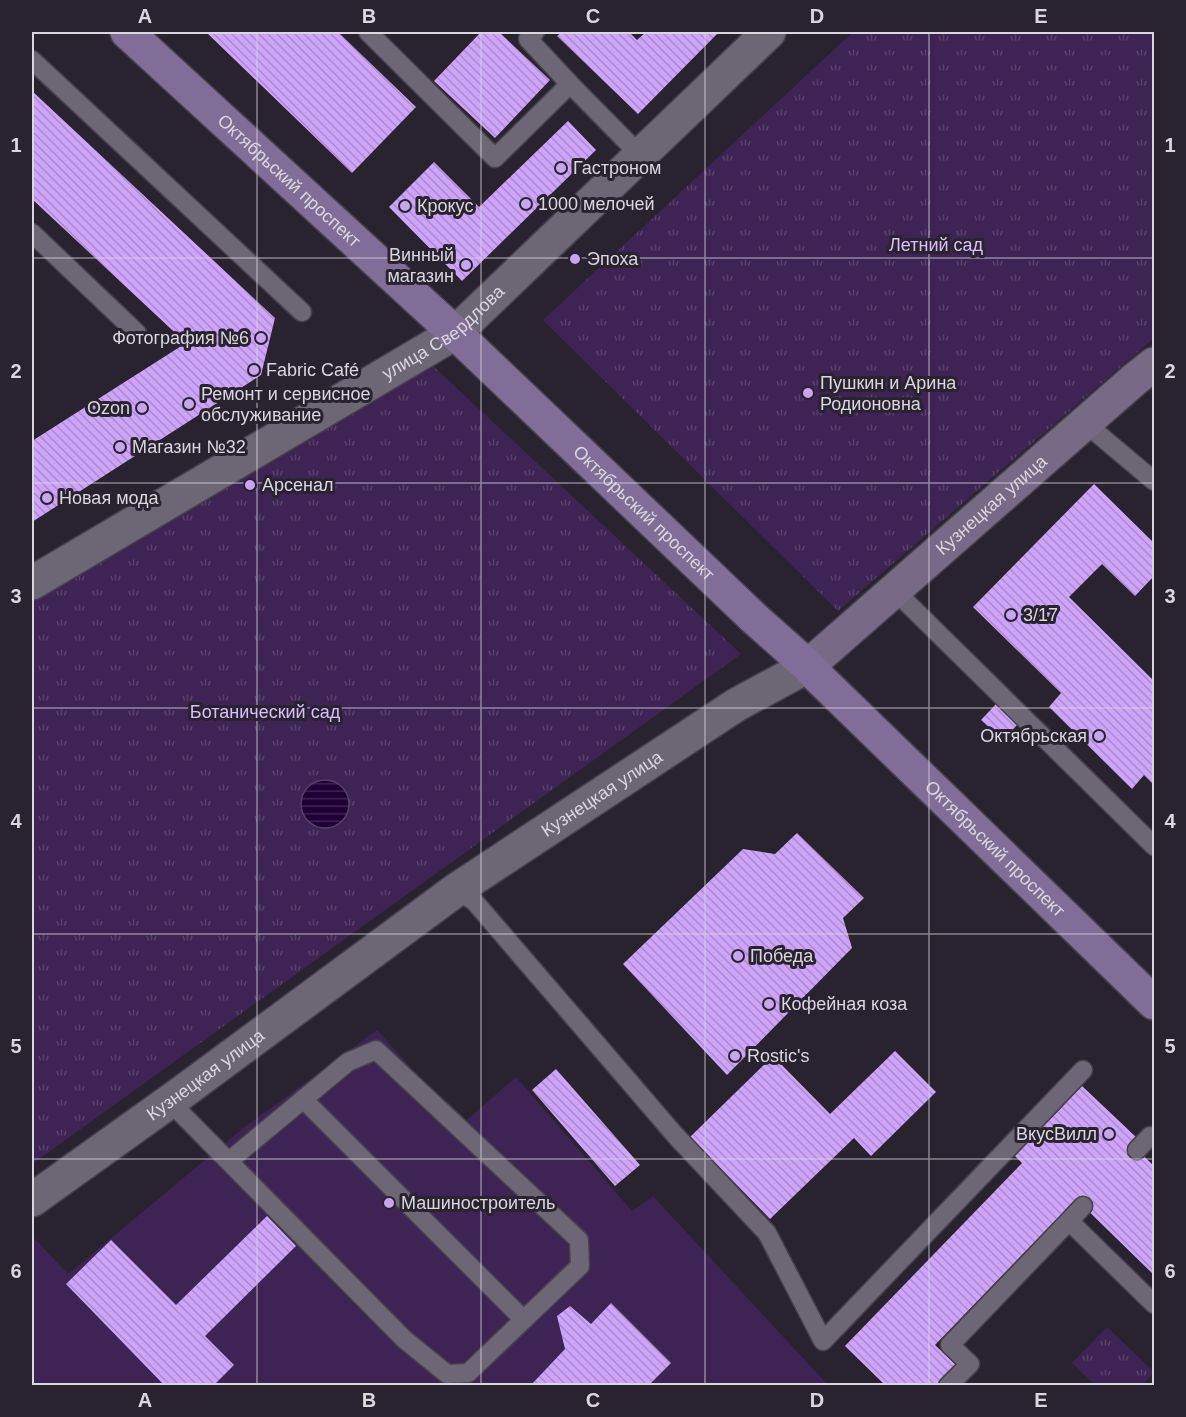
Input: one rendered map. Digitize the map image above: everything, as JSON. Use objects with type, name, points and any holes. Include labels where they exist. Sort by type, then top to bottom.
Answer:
[{"type":"main road","name":"Октябрьский проспект","points":[[127,32],[455,333],[755,619],[808,666],[1155,1003]]},
{"type":"street","name":"улица Свердлова","points":[[32,583],[455,333],[769,32]]},
{"type":"street","name":"Кузнецкая улица","points":[[32,1200],[456,890],[736,705],[808,666],[1155,363]]},
{"type":"lane","points":[[368,32],[495,158],[570,84]]},
{"type":"lane","points":[[535,32],[528,39],[640,155]]},
{"type":"lane","points":[[32,60],[302,312]]},
{"type":"lane","points":[[32,233],[137,333]]},
{"type":"lane","points":[[1085,423],[1155,481]]},
{"type":"lane","points":[[894,590],[1155,846]]},
{"type":"lane","points":[[456,890],[474,901],[675,1135],[767,1233],[823,1341],[1083,1070]]},
{"type":"lane","points":[[169,1101],[404,1339],[447,1374],[468,1373],[580,1266],[579,1240],[376,1050],[348,1062],[229,1161]]},
{"type":"lane","points":[[303,1099],[524,1320]]},
{"type":"lane","points":[[1137,1150],[1150,1136]]},
{"type":"lane","points":[[948,1386],[970,1364],[951,1345],[1083,1206]]},
{"type":"lane","points":[[1069,1221],[1155,1304]]},
{"type":"green space","name":"Летний сад","points":[[853,32],[1154,32],[1154,338],[838,611],[543,320]]},
{"type":"green space","name":"Ботанический сад","points":[[417,351],[741,654],[32,1164],[32,583]]},
{"type":"green space","name":"Машиностроитель","points":[[377,1030],[462,1124],[516,1077],[632,1211],[653,1196],[828,1385],[32,1385],[32,1236],[68,1274],[242,1129]]},
{"type":"green space","points":[[1107,1327],[1154,1372],[1142,1385],[1095,1385],[1072,1363]]},
{"type":"shaded area","points":[[320,780],[330,780],[342,787],[349,799],[349,809],[342,821],[330,828],[320,828],[305,817],[301,809],[301,799],[312,784]]},
{"type":"building","points":[[206,32],[338,32],[416,107],[352,173]]},
{"type":"building","points":[[481,32],[499,32],[550,80],[495,138],[434,81]]},
{"type":"building","points":[[562,32],[629,32],[637,40],[646,32],[719,32],[638,114],[557,36]]},
{"type":"building","points":[[32,91],[275,318],[261,375],[32,522],[32,441],[186,343],[32,199]]},
{"type":"building","points":[[568,121],[596,150],[462,281],[389,207],[434,162],[479,207]]},
{"type":"building","name":"Октябрьская","points":[[1094,484],[1154,543],[1154,576],[1135,596],[1102,564],[1069,597],[1154,681],[1154,785],[1144,775],[1132,789],[1049,707],[1061,693],[973,607]]},
{"type":"building","points":[[996,704],[1018,724],[1003,740],[981,720]]},
{"type":"building","name":"Победа","points":[[797,833],[864,898],[843,918],[852,948],[727,1075],[623,964],[743,849],[775,854]]},
{"type":"building","points":[[895,1051],[936,1092],[871,1156],[854,1138],[770,1219],[690,1137],[773,1056],[830,1114]]},
{"type":"building","points":[[556,1069],[640,1165],[615,1186],[532,1090]]},
{"type":"building","points":[[1082,1086],[1136,1137],[1130,1143],[1154,1166],[1154,1275],[1076,1199],[935,1345],[957,1366],[938,1386],[886,1386],[845,1346],[1022,1163],[1015,1156]]},
{"type":"building","points":[[267,1216],[296,1246],[205,1336],[234,1365],[213,1386],[165,1386],[66,1284],[111,1240],[176,1305]]},
{"type":"building","points":[[611,1303],[671,1363],[648,1386],[530,1386],[565,1349],[557,1316],[570,1306],[591,1324]]},
{"type":"place","name":"Гастроном","points":[[561,168]]},
{"type":"place","name":"1000 мелочей","points":[[526,204]]},
{"type":"place","name":"Крокус","points":[[405,206]]},
{"type":"place","name":"Эпоха","points":[[575,259]]},
{"type":"place","name":"Винный магазин","points":[[466,265]]},
{"type":"place","name":"Фотография №6","points":[[261,338]]},
{"type":"place","name":"Fabric Café","points":[[254,370]]},
{"type":"place","name":"Пушкин и Арина Родионовна","points":[[808,393]]},
{"type":"place","name":"Ремонт и сервисное обслуживание","points":[[189,404]]},
{"type":"place","name":"Ozon","points":[[142,408]]},
{"type":"place","name":"Магазин №32","points":[[120,447]]},
{"type":"place","name":"Арсенал","points":[[250,485]]},
{"type":"place","name":"Новая мода","points":[[47,498]]},
{"type":"place","name":"3/17","points":[[1011,615]]},
{"type":"place","name":"Октябрьская","points":[[1099,736]]},
{"type":"place","name":"Победа","points":[[738,956]]},
{"type":"place","name":"Кофейная коза","points":[[769,1004]]},
{"type":"place","name":"Rostic's","points":[[735,1056]]},
{"type":"place","name":"ВкусВилл","points":[[1109,1134]]},
{"type":"place","name":"Машиностроитель","points":[[389,1203]]}]
